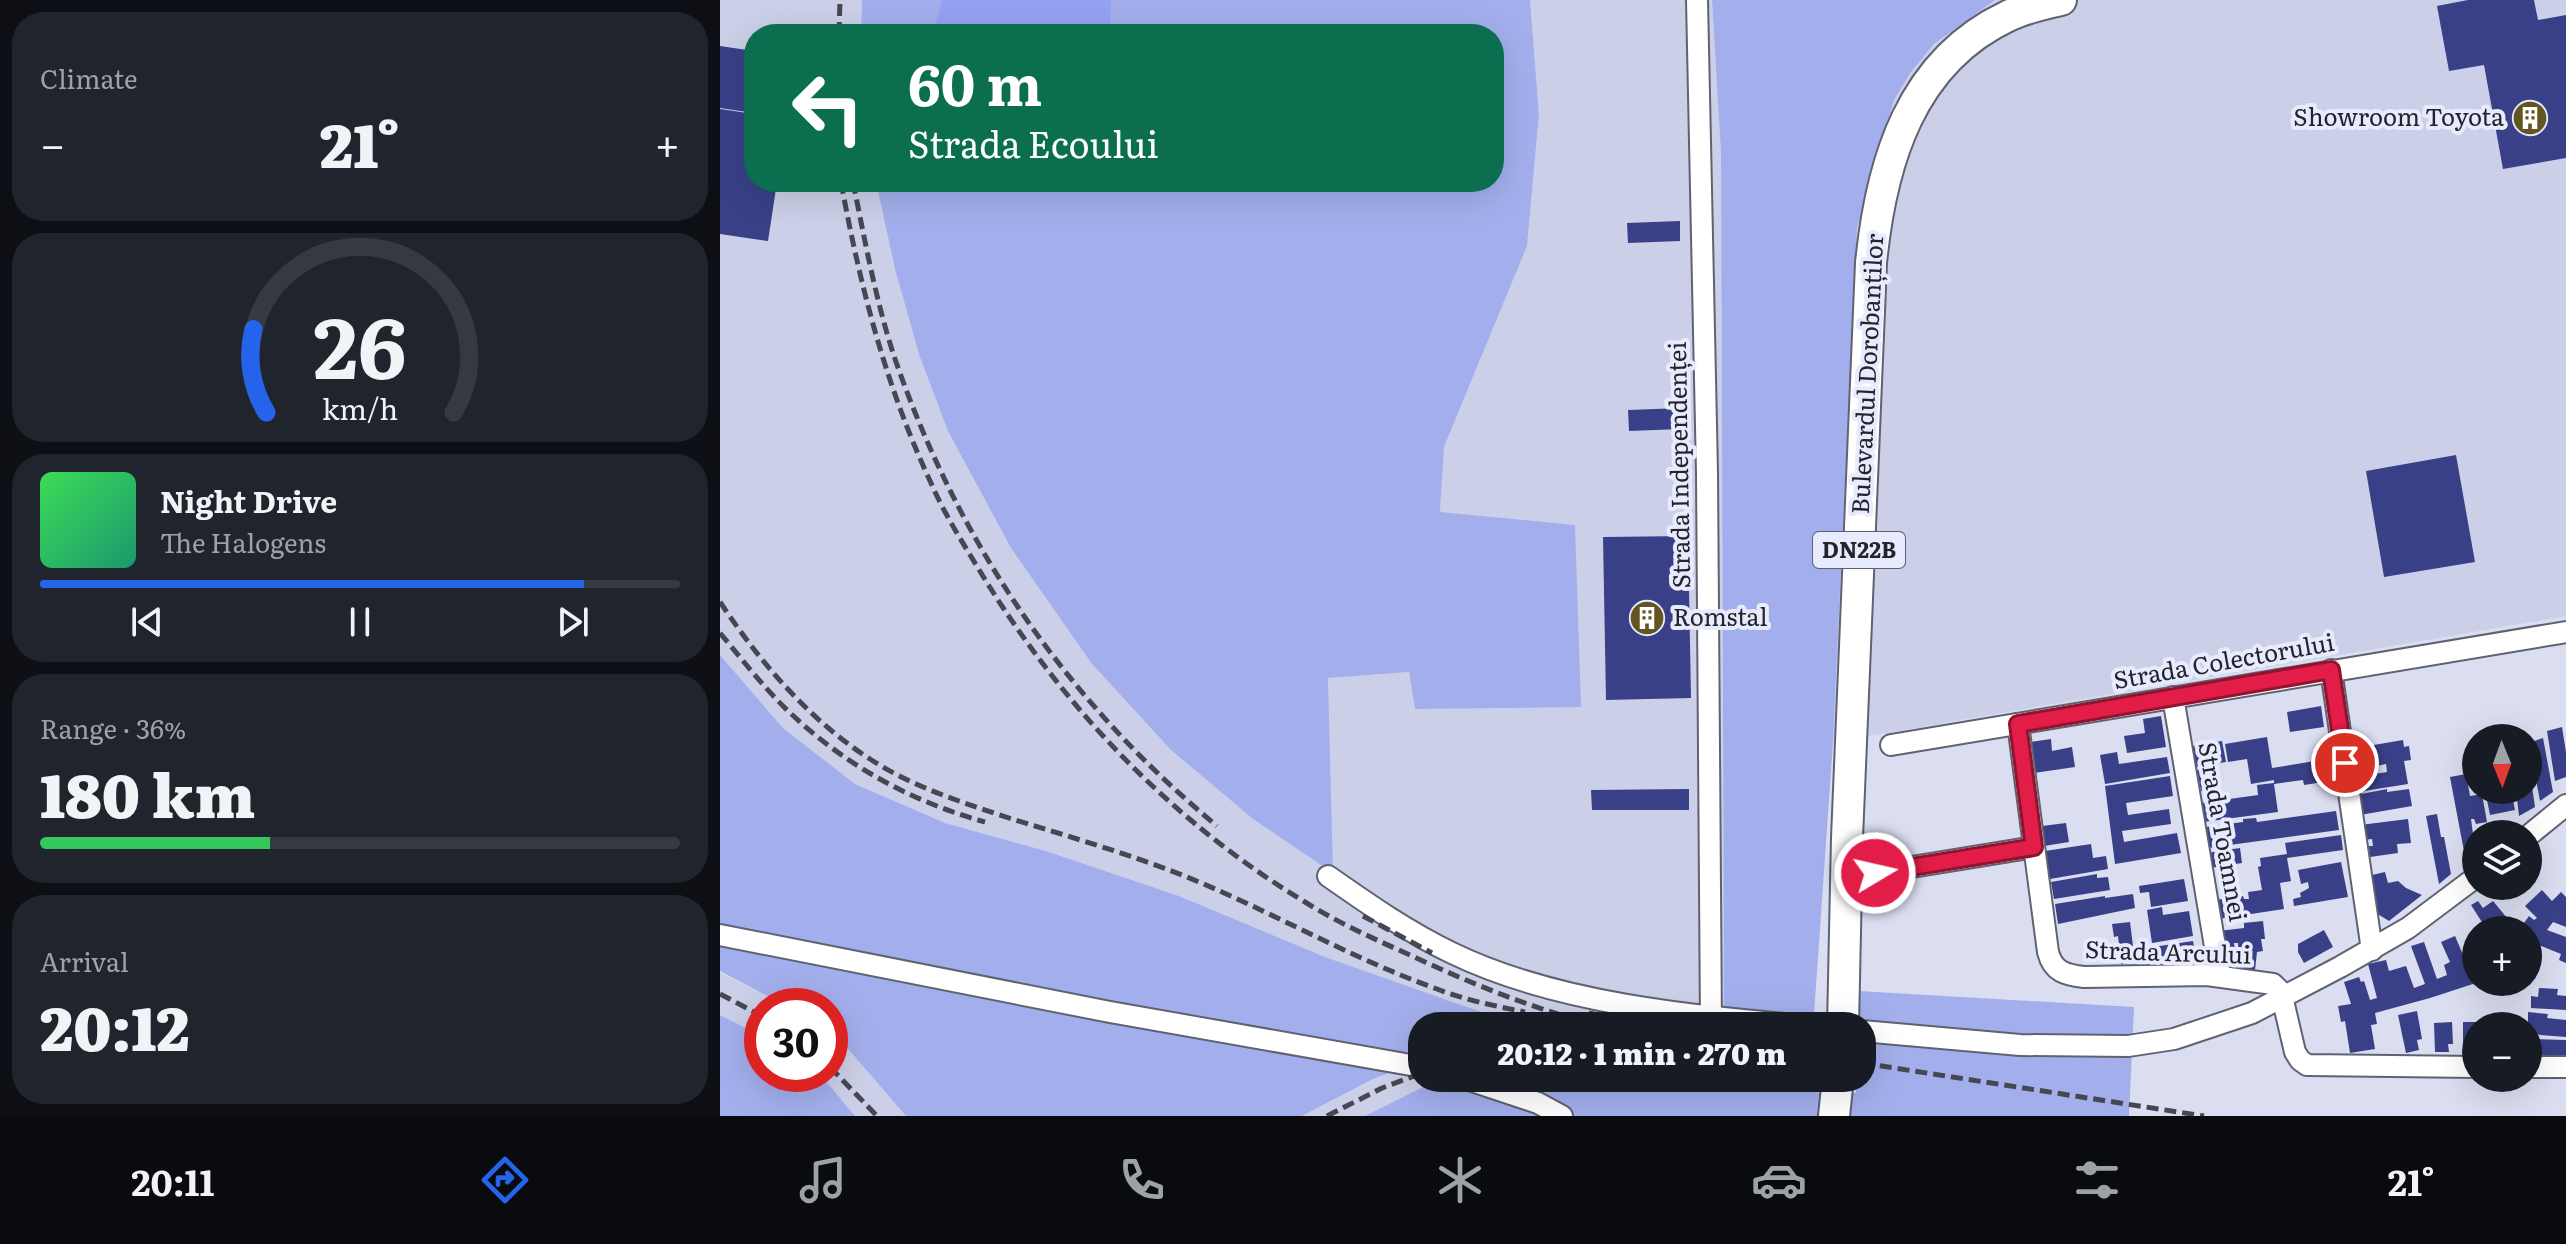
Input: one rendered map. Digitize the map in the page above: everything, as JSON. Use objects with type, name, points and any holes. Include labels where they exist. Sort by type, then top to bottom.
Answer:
[{"type":"main road","name":"Bulevardul Dorobanților","points":[[1843,1012],[1847,838],[1871,263],[1883,180],[1909,114],[1936,71],[1957,49],[1984,29],[2010,15],[2046,2]]},
{"type":"main road","points":[[1834,1116],[1837,1092]]},
{"type":"street","name":"Strada Independenței","points":[[1697,0],[1707,457],[1711,1012]]},
{"type":"street","name":"Strada Colectorului","points":[[1891,745],[2566,632]]},
{"type":"street","points":[[2331,670],[2372,950]]},
{"type":"street","name":"Strada Toamnei","points":[[2173,697],[2220,976]]},
{"type":"street","points":[[1875,873],[2034,847],[2018,724]]},
{"type":"street","points":[[2542,825],[2566,805]]},
{"type":"street","name":"Strada Arcului","points":[[2034,847],[2048,952],[2057,969],[2072,976],[2084,977],[2220,976],[2273,984],[2283,997]]},
{"type":"street","points":[[1328,876],[1386,916],[1455,955],[1569,992],[1662,1012]]},
{"type":"street","points":[[1876,1032],[2020,1045],[2128,1046],[2174,1039],[2252,1013],[2283,997],[2372,950],[2462,888]]},
{"type":"street","points":[[720,935],[1110,1012],[1408,1065]]},
{"type":"street","points":[[2283,997],[2295,1052],[2307,1065],[2462,1067]]},
{"type":"street","points":[[2542,1067],[2566,1067]]},
{"type":"street","points":[[1505,1092],[1538,1103],[1562,1116]]},
{"type":"shaded area","points":[[720,0],[862,0],[861,24],[744,24],[744,192],[878,192],[895,269],[1011,548],[1092,664],[1171,750],[1253,819],[1332,872],[1328,678],[1410,672],[1415,709],[1581,706],[1440,513],[1444,447],[1527,246],[1539,114],[1530,0],[1712,0],[1721,154],[1724,1009],[1769,1012],[1481,1012],[1325,957],[1179,896],[1046,851],[945,823],[855,784],[783,728],[720,655]]},
{"type":"shaded area","points":[[862,0],[1530,0],[1539,114],[1527,246],[1444,447],[1440,512],[1575,525],[1581,707],[1415,709],[1409,672],[1328,678],[1333,873],[1253,819],[1171,750],[1092,664],[1011,548],[948,431],[920,357],[895,269],[878,192],[1504,192],[1504,24],[861,24]]},
{"type":"shaded area","points":[[942,0],[1111,0],[1110,24],[936,24]]},
{"type":"shaded area","points":[[1712,0],[1995,0],[1934,44],[1911,72],[1894,100],[1857,228],[1833,742],[1814,1012],[1724,1009],[1721,154]]},
{"type":"shaded area","points":[[1995,0],[2566,0],[2566,616],[1833,742],[1857,228],[1894,100],[1911,72],[1934,44]]},
{"type":"shaded area","points":[[720,655],[783,728],[855,784],[945,823],[1046,851],[1179,896],[1325,957],[1481,1012],[1408,1012],[1408,1065],[1371,1080],[1302,1116],[906,1116],[848,1049],[848,988],[752,988],[720,971]]},
{"type":"shaded area","points":[[720,972],[751,988],[744,988],[744,1027],[720,1015]]},
{"type":"shaded area","points":[[1859,991],[2134,1007],[2129,1116],[1365,1116],[1413,1092],[1876,1092],[1876,1012],[1858,1012]]},
{"type":"shaded area","points":[[720,1015],[744,1027],[744,1092],[835,1092],[855,1116],[720,1116]]},
{"type":"shaded area","points":[[848,1049],[906,1116],[855,1116],[835,1092],[848,1092]]},
{"type":"shaded area","points":[[1408,1065],[1408,1092],[1413,1092],[1365,1116],[1302,1116],[1371,1080]]},
{"type":"building","name":"Showroom Toyota","points":[[2468,0],[2534,0],[2538,20],[2566,15],[2566,158],[2503,169],[2484,65],[2449,71],[2437,6]]},
{"type":"building","points":[[720,46],[744,50],[744,112],[720,108]]},
{"type":"building","points":[[720,109],[744,113],[744,192],[775,192],[768,241],[720,234]]},
{"type":"building","points":[[1680,221],[1680,241],[1628,243],[1627,223]]},
{"type":"building","points":[[1681,408],[1681,429],[1629,431],[1628,410]]},
{"type":"building","points":[[2456,455],[2475,562],[2384,577],[2366,471]]},
{"type":"building","name":"Romstal","points":[[1688,536],[1691,698],[1606,700],[1603,537]]},
{"type":"building","points":[[2321,706],[2324,727],[2290,732],[2287,712]]},
{"type":"building","points":[[2161,716],[2166,747],[2127,753],[2124,736],[2145,733],[2143,719]]},
{"type":"building","points":[[2562,727],[2566,777],[2555,781],[2547,731]]},
{"type":"building","points":[[2267,737],[2272,768],[2327,759],[2330,781],[2304,785],[2303,780],[2274,784],[2278,812],[2203,822],[2201,803],[2258,795],[2257,785],[2274,783],[2274,780],[2251,784],[2247,759],[2228,762],[2225,744]]},
{"type":"building","points":[[2542,738],[2553,792],[2542,800]]},
{"type":"building","points":[[2051,739],[2052,751],[2072,747],[2075,767],[2034,773],[2030,742]]},
{"type":"building","points":[[2403,740],[2404,747],[2409,746],[2411,760],[2404,761],[2408,784],[2358,792],[2355,777],[2387,772],[2386,764],[2356,770],[2353,752],[2362,750],[2362,747]]},
{"type":"building","points":[[2222,741],[2226,762],[2195,767],[2192,746]]},
{"type":"building","points":[[2117,752],[2119,764],[2167,757],[2170,773],[2105,784],[2100,755]]},
{"type":"building","points":[[2215,768],[2218,788],[2201,791],[2197,770]]},
{"type":"building","points":[[2462,775],[2462,804],[2484,804],[2487,820],[2462,820],[2462,841],[2450,777]]},
{"type":"building","points":[[2170,776],[2173,796],[2126,803],[2128,815],[2169,809],[2171,824],[2122,831],[2124,842],[2177,833],[2181,853],[2115,864],[2105,786]]},
{"type":"building","points":[[1689,789],[1689,810],[1592,810],[1591,790]]},
{"type":"building","points":[[2387,789],[2387,792],[2409,789],[2412,806],[2360,815],[2356,795]]},
{"type":"building","points":[[2488,804],[2514,804],[2515,810],[2490,815]]},
{"type":"building","points":[[2518,804],[2535,804],[2535,807],[2519,816]]},
{"type":"building","points":[[2336,811],[2339,830],[2208,848],[2206,827],[2243,822],[2243,819],[2256,818],[2257,822]]},
{"type":"building","points":[[2437,814],[2451,874],[2439,884],[2426,816]]},
{"type":"building","points":[[2408,819],[2411,843],[2397,844],[2398,853],[2370,857],[2372,839],[2362,840],[2360,825]]},
{"type":"building","points":[[2066,823],[2069,842],[2044,846],[2042,826]]},
{"type":"building","points":[[2341,835],[2343,850],[2287,858],[2291,881],[2280,883],[2284,909],[2218,919],[2215,900],[2243,896],[2249,899],[2248,892],[2262,890],[2258,867],[2261,866],[2260,858],[2287,854],[2285,843]]},
{"type":"building","points":[[2091,844],[2093,858],[2106,856],[2108,869],[2050,879],[2045,851]]},
{"type":"building","points":[[2240,848],[2242,863],[2210,868],[2207,853]]},
{"type":"building","points":[[2341,862],[2348,897],[2294,906],[2293,899],[2301,897],[2300,893],[2309,888],[2308,882],[2301,884],[2298,870]]},
{"type":"building","points":[[2385,872],[2388,883],[2398,881],[2422,895],[2389,921],[2376,913],[2368,876]]},
{"type":"building","points":[[2097,874],[2097,878],[2108,877],[2110,890],[2054,899],[2051,882]]},
{"type":"building","points":[[2184,879],[2188,901],[2151,907],[2149,892],[2140,893],[2139,886]]},
{"type":"building","points":[[2542,890],[2552,901],[2561,892],[2566,897],[2566,927],[2553,922],[2547,930],[2566,937],[2566,963],[2559,960],[2561,954],[2542,946],[2542,916],[2535,916],[2525,906],[2531,900],[2542,900]]},
{"type":"building","points":[[2133,894],[2135,908],[2058,924],[2055,904]]},
{"type":"building","points":[[2478,901],[2483,908],[2493,901],[2505,916],[2478,916],[2471,905]]},
{"type":"building","points":[[2162,907],[2163,915],[2189,911],[2193,936],[2152,943],[2147,910]]},
{"type":"building","points":[[2263,921],[2265,939],[2261,939],[2263,951],[2257,952],[2255,970],[2239,970],[2238,943],[2234,943],[2237,968],[2225,969],[2219,931],[2244,928],[2244,923]]},
{"type":"building","points":[[2130,922],[2135,962],[2121,964],[2118,936],[2114,937],[2112,924]]},
{"type":"building","points":[[2324,930],[2333,947],[2304,963],[2298,952],[2298,944]]},
{"type":"building","points":[[2455,936],[2462,952],[2462,988],[2375,1013],[2377,1024],[2371,1025],[2375,1049],[2350,1053],[2345,1021],[2341,1022],[2338,1006],[2351,1004],[2344,982],[2359,977],[2361,982],[2364,981],[2370,1000],[2377,998],[2368,964],[2386,960],[2389,971],[2406,966],[2414,988],[2425,984],[2411,946],[2424,942],[2437,979],[2447,975],[2444,965],[2450,962],[2441,942]]},
{"type":"building","points":[[2193,941],[2196,958],[2155,965],[2153,947]]},
{"type":"building","points":[[2542,988],[2558,989],[2557,995],[2566,996],[2566,1010],[2531,1008],[2531,996],[2542,996]]},
{"type":"building","points":[[2417,1011],[2422,1039],[2417,1040],[2419,1050],[2406,1053],[2398,1015]]},
{"type":"building","points":[[2542,1013],[2548,1014],[2547,1018],[2566,1020],[2566,1037],[2542,1035]]},
{"type":"building","points":[[2452,1022],[2453,1044],[2448,1044],[2449,1052],[2435,1052],[2434,1023]]},
{"type":"building","points":[[2542,1039],[2566,1040],[2566,1062],[2542,1061]]},
{"type":"railway","points":[[839,24],[840,0]]},
{"type":"railway","points":[[843,192],[876,336],[915,447],[941,505],[1010,618],[1082,712],[1163,796],[1255,870],[1305,902],[1364,934],[1468,981],[1553,1012]]},
{"type":"railway","points":[[855,192],[877,294],[895,359],[921,427],[985,555],[1023,615],[1112,726],[1162,778],[1217,826]]},
{"type":"railway","points":[[720,602],[769,668],[806,708],[848,744],[903,778],[973,806],[1182,875],[1405,977],[1469,1000],[1525,1012]]},
{"type":"railway","points":[[720,633],[776,698],[829,746],[877,778],[903,791],[985,822]]},
{"type":"railway","points":[[1363,916],[1432,953]]},
{"type":"railway","points":[[720,994],[744,1007]]},
{"type":"railway","points":[[1876,1065],[2204,1116]]},
{"type":"railway","points":[[1327,1116],[1408,1078]]},
{"type":"railway","points":[[848,1086],[877,1116]]},
{"type":"place","name":"Showroom Toyota","points":[[2530,118]]},
{"type":"place","name":"Romstal","points":[[1647,618]]},
{"type":"route","points":[[1875,873],[2034,847],[2018,724],[2331,670],[2345,763]]}]
